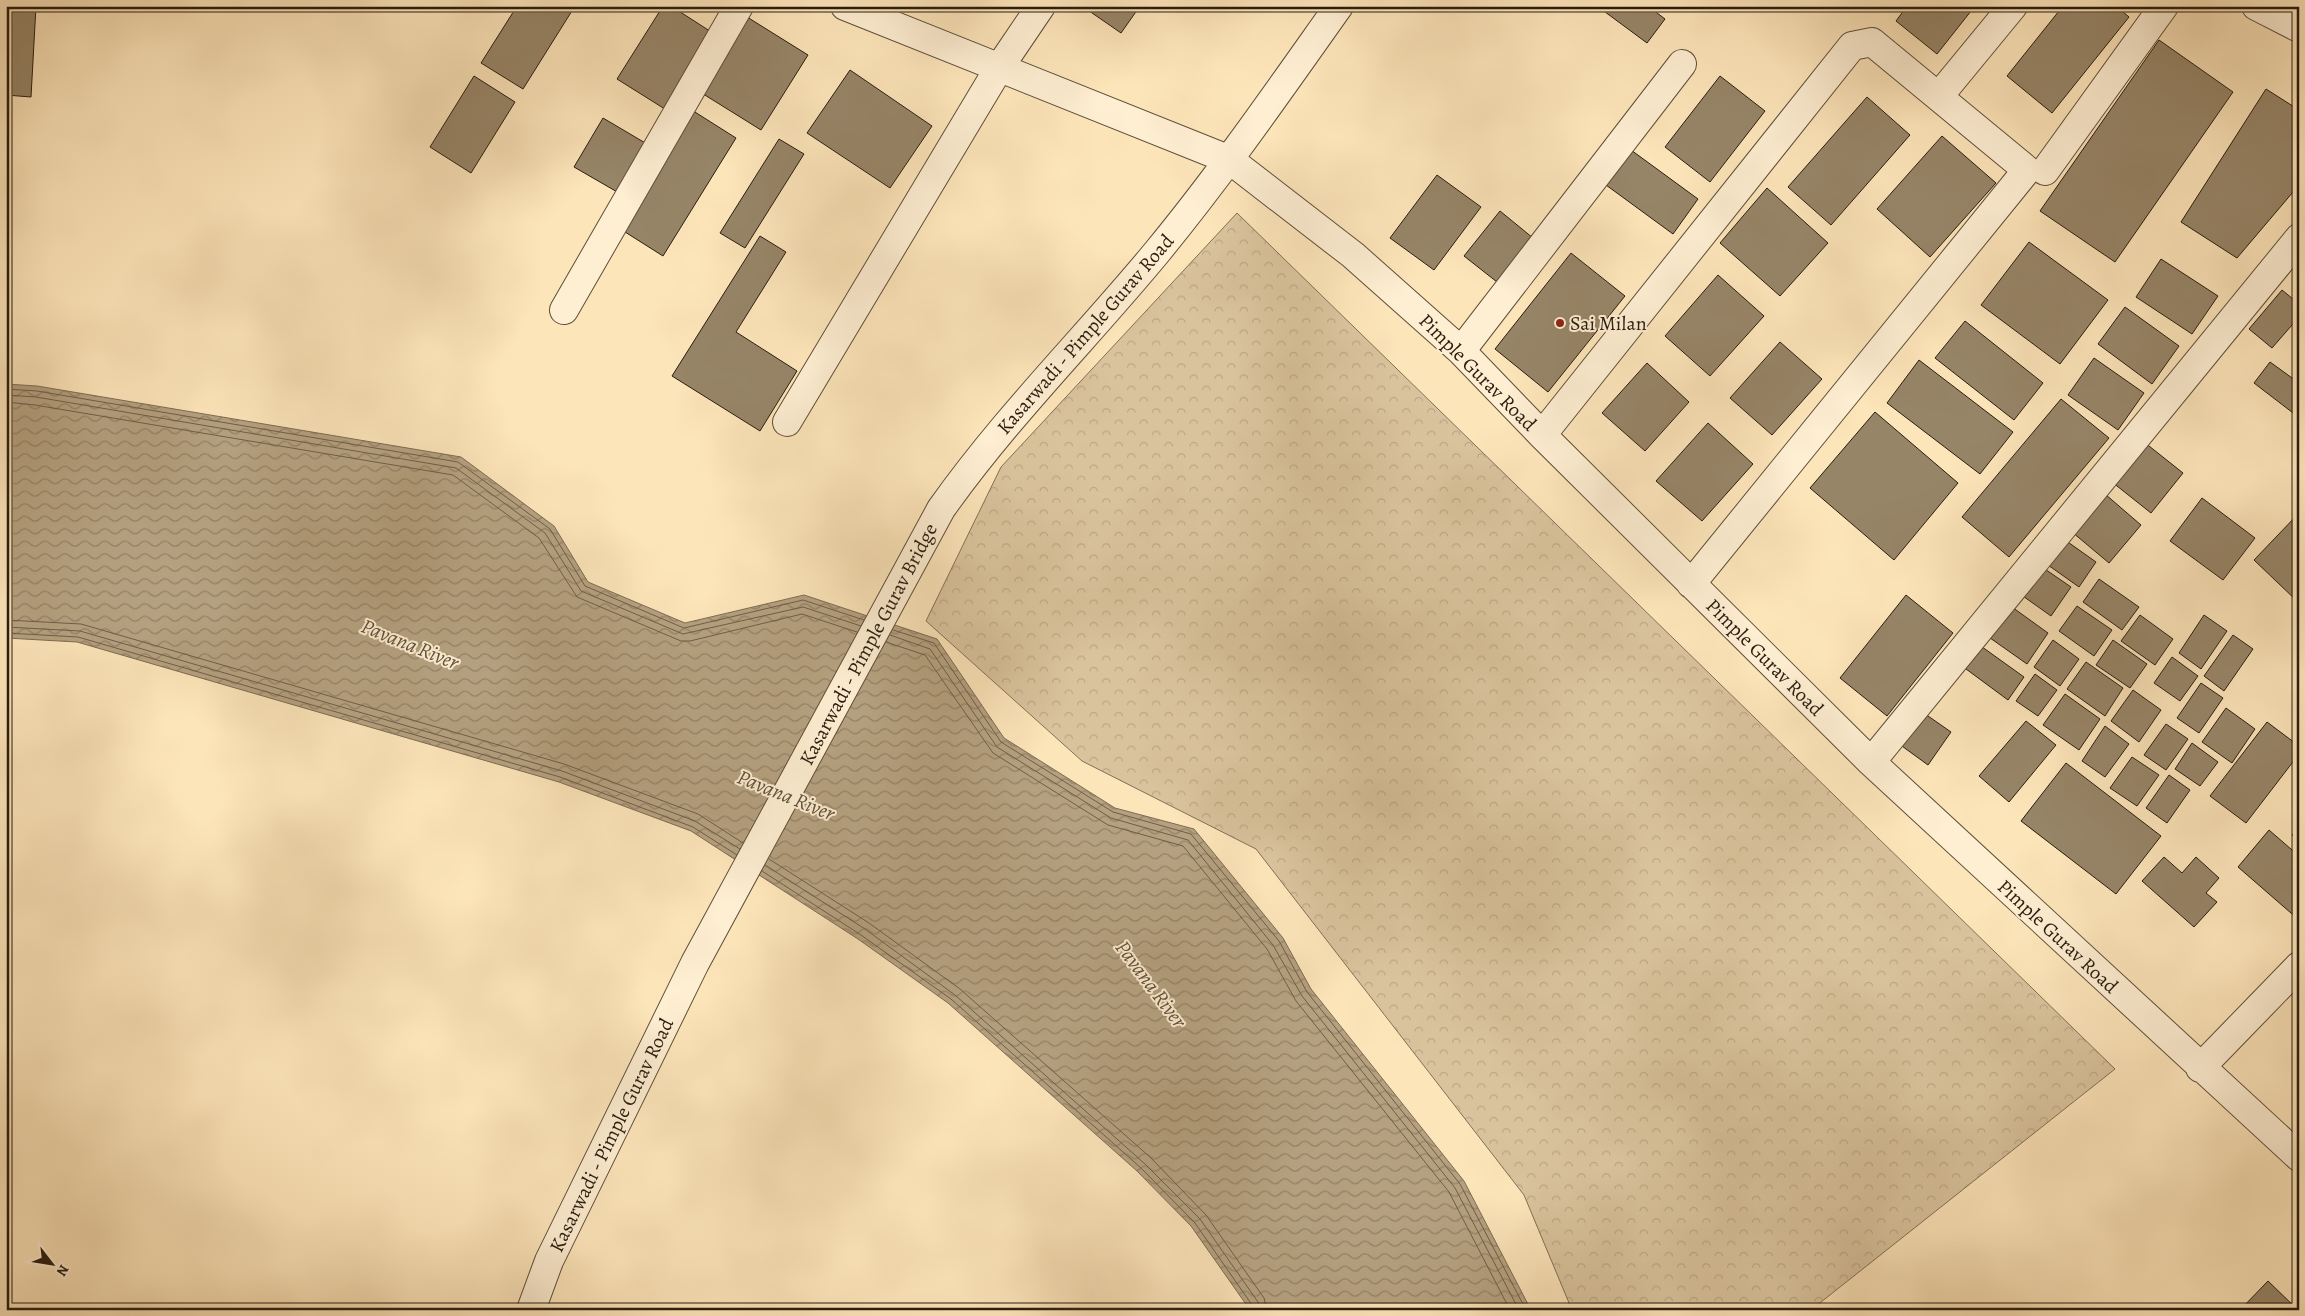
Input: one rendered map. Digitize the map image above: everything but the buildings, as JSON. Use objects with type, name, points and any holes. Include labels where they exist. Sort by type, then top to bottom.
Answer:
[{"type":"street","points":[[564,310],[739,6]]},
{"type":"street","name":"Pimple Gurav Road","points":[[845,6],[1230,160],[1353,255],[1461,351],[1542,435],[1871,762],[2200,1068],[2299,1157]]},
{"type":"street","points":[[787,422],[999,68],[1041,6]]},
{"type":"street","name":"Kasarwadi - Pimple Gurav Road","points":[[941,509],[972,465],[1157,252],[1230,160],[1339,6]]},
{"type":"street","points":[[1939,96],[2013,6]]},
{"type":"street","points":[[2045,171],[2164,6]]},
{"type":"street","points":[[2256,6],[2299,28]]},
{"type":"street","points":[[1542,435],[1852,46],[1872,42],[2027,170],[1691,584]]},
{"type":"street","points":[[1461,351],[1682,64]]},
{"type":"street","points":[[1871,762],[2299,238]]},
{"type":"street","name":"Kasarwadi - Pimple Gurav Bridge","points":[[696,963],[941,509]]},
{"type":"street","name":"Kasarwadi - Pimple Gurav Road","points":[[531,1310],[550,1261],[696,963]]},
{"type":"street","points":[[2200,1068],[2299,966]]},
{"type":"green space","points":[[1237,213],[2115,1069],[1811,1310],[1572,1310],[1524,1195],[1256,849],[1082,761],[926,621],[1001,467]]},
{"type":"water","name":"Pavana River","points":[[6,384],[37,386],[461,457],[554,526],[588,582],[685,623],[804,595],[937,639],[1004,738],[1115,808],[1194,829],[1283,938],[1311,989],[1464,1181],[1531,1310],[1250,1310],[1191,1226],[1137,1171],[948,1003],[858,939],[691,831],[559,782],[77,642],[6,638]]},
{"type":"place","name":"Sai Milan","points":[[1560,323]]}]
